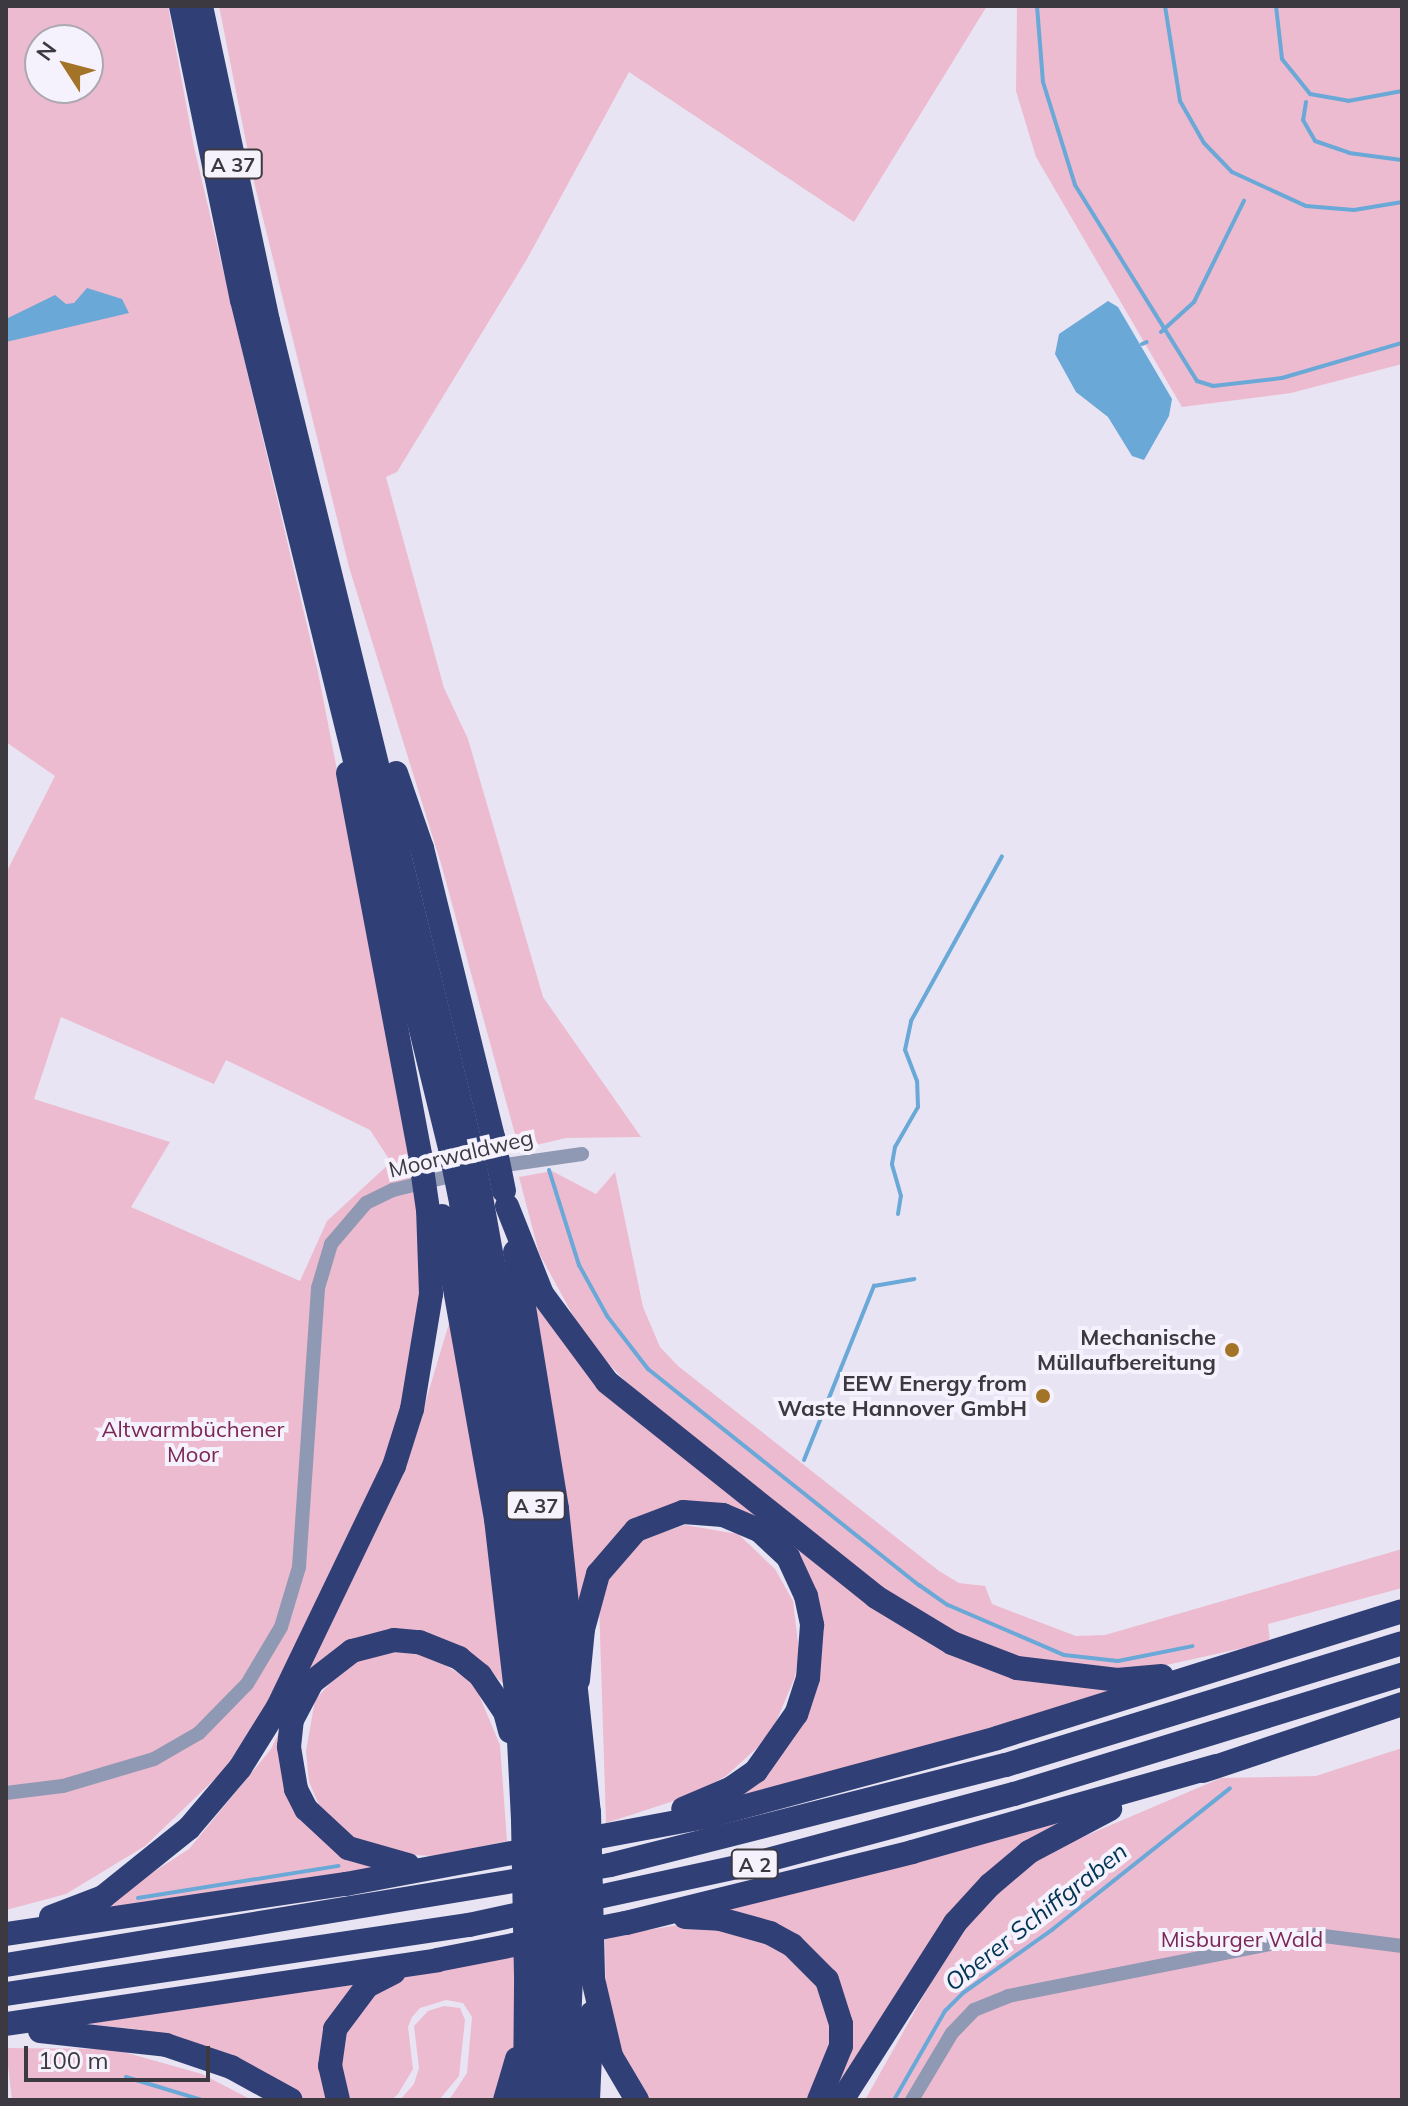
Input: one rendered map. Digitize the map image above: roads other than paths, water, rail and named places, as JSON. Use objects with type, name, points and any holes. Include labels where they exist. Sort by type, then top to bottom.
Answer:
[{"type":"highway","name":"A 37","points":[[181,6],[242,300],[452,1147]]},
{"type":"highway","name":"A 37","points":[[201,6],[261,290],[342,618],[422,848],[452,1147]]},
{"type":"highway","points":[[337,683],[353,818],[415,1113],[452,1147],[470,1202],[534,1352],[578,1680]]},
{"type":"highway","points":[[452,1147],[470,1202],[473,1365],[496,1519],[521,1792]]},
{"type":"highway","name":"A 37","points":[[470,1202],[517,1516],[556,1817],[553,1982],[546,2100]]},
{"type":"highway","points":[[470,1202],[607,1382],[916,1624],[986,1658],[1081,1678],[1158,1677],[1251,1659]]},
{"type":"highway","points":[[6,1926],[70,1913],[144,1867],[216,1801],[278,1707],[394,1466],[412,1409],[431,1294],[470,1202]]},
{"type":"highway","points":[[525,2100],[553,1982],[556,1817],[583,1629],[598,1574],[614,1549],[659,1518],[703,1512],[742,1521],[774,1543],[799,1577],[806,1596],[812,1650],[796,1714],[778,1745],[756,1771],[732,1788],[605,1834]]},
{"type":"highway","points":[[6,1934],[182,1911],[705,1817],[997,1738],[1402,1611]]},
{"type":"highway","points":[[433,1866],[368,1858],[325,1832],[306,1809],[290,1766],[292,1720],[312,1682],[329,1665],[352,1651],[394,1640],[419,1642],[459,1658],[495,1692],[505,1712],[521,1792],[556,1817]]},
{"type":"highway","name":"A 2","points":[[6,1965],[219,1934],[552,1876],[754,1832],[1006,1765],[1402,1643]]},
{"type":"highway","name":"A 2","points":[[6,1994],[469,1925],[732,1869],[887,1831],[1402,1675]]},
{"type":"highway","points":[[6,2027],[437,1960],[626,1923],[912,1852],[1216,1766],[1402,1704]]},
{"type":"highway","points":[[842,2100],[955,1923],[990,1885],[1029,1852],[1086,1819],[1216,1766]]},
{"type":"highway","points":[[219,1934],[515,1851]]},
{"type":"highway","points":[[626,1923],[720,1919],[770,1933],[813,1962],[832,1991],[841,2024],[836,2068],[819,2100]]},
{"type":"highway","points":[[338,2100],[329,2048],[348,2006],[388,1974],[437,1960]]},
{"type":"highway","name":"A 37","points":[[553,1982],[566,2100]]},
{"type":"highway","points":[[505,2100],[553,1982]]},
{"type":"highway","points":[[553,1982],[588,2100]]},
{"type":"highway","points":[[553,1982],[611,2056],[637,2100]]},
{"type":"highway","points":[[6,2027],[95,2033],[166,2045],[231,2067],[291,2100]]},
{"type":"street","name":"Moorwaldweg","points":[[6,1793],[63,1786],[154,1759],[199,1733],[264,1659],[290,1602],[305,1526],[318,1288],[331,1244],[351,1215],[366,1203],[412,1184],[582,1154]]},
{"type":"street","points":[[912,2100],[959,2025],[974,2010],[1008,1996],[1316,1935],[1402,1946]]},
{"type":"water","points":[[87,288],[122,299],[129,313],[6,342],[6,319],[55,295],[66,304],[74,303]]},
{"type":"water","points":[[1108,301],[1118,307],[1172,399],[1169,416],[1144,460],[1132,456],[1108,417],[1076,392],[1055,354],[1059,334]]},
{"type":"waterway","points":[[1037,6],[1043,82],[1075,185],[1197,381],[1213,386],[1282,378],[1402,343]]},
{"type":"waterway","points":[[1165,6],[1180,101],[1204,143],[1232,172],[1306,206],[1354,210],[1402,202]]},
{"type":"waterway","points":[[1276,6],[1282,59],[1310,94],[1348,101],[1402,91]]},
{"type":"waterway","points":[[1306,102],[1303,120],[1315,141],[1349,153],[1402,160]]},
{"type":"waterway","points":[[1161,332],[1194,302],[1244,201]]},
{"type":"waterway","points":[[1142,344],[1147,342]]},
{"type":"waterway","name":"Oberer Schiffgraben","points":[[898,1214],[901,1196],[892,1164],[895,1147],[918,1107],[917,1081],[905,1050],[911,1021],[1002,856]]},
{"type":"waterway","name":"Oberer Schiffgraben","points":[[549,1170],[579,1265],[607,1316],[648,1369],[919,1585],[948,1605],[1064,1655],[1118,1661],[1193,1646]]},
{"type":"waterway","name":"Oberer Schiffgraben","points":[[804,1460],[874,1286],[914,1279]]},
{"type":"waterway","name":"Oberer Schiffgraben","points":[[894,2100],[945,2011],[963,1993],[1053,1929],[1230,1788]]},
{"type":"waterway","points":[[138,1898],[338,1866]]},
{"type":"waterway","points":[[126,2077],[202,2100]]},
{"type":"place","name":"Mechanische Müllaufbereitung","points":[[1232,1350]]},
{"type":"place","name":"EEW Energy from Waste Hannover GmbH","points":[[1043,1396]]},
{"type":"park label","name":"Altwarmbüchener Moor","points":[[193,1442]]},
{"type":"park label","name":"Misburger Wald","points":[[1242,1940]]}]
